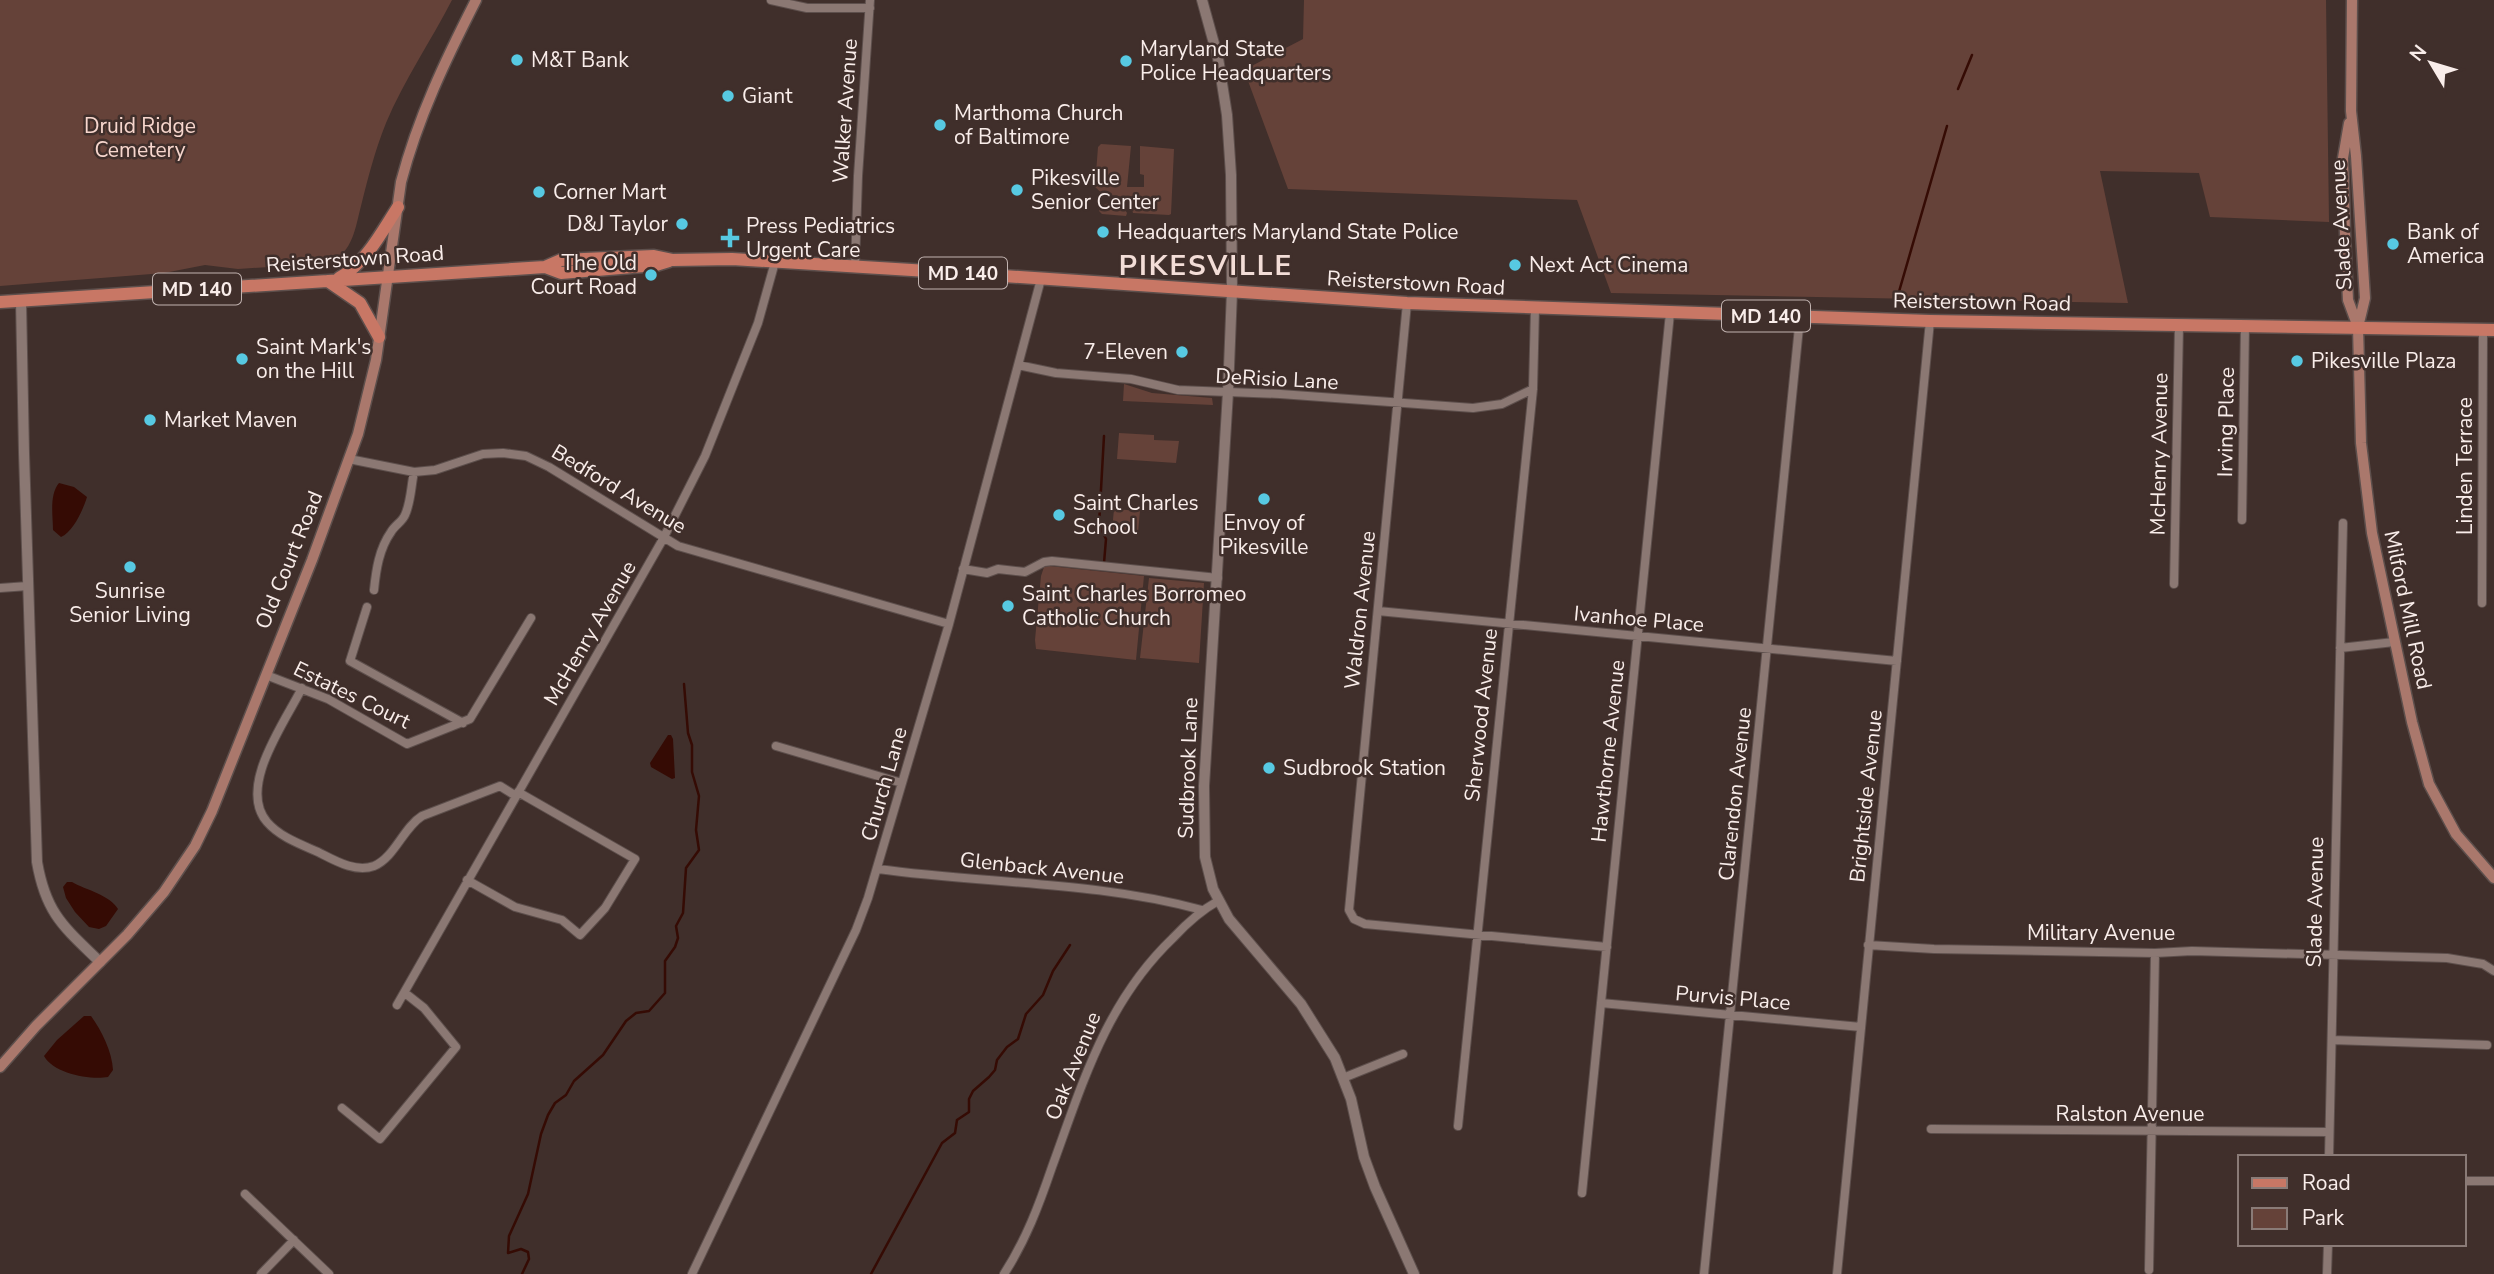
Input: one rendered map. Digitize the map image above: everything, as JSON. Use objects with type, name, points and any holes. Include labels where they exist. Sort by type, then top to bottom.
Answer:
[{"type":"main road","name":"Old Court Road","points":[[0,1067],[164,892],[195,846],[222,789],[349,459],[371,382],[401,182],[419,121],[476,0]]},
{"type":"main road","name":"Slade Avenue","points":[[2352,0],[2351,111],[2365,298],[2358,327]]},
{"type":"main road","name":"Slade Avenue","points":[[2351,111],[2343,158],[2345,233],[2348,300],[2358,327]]},
{"type":"main road","points":[[379,337],[360,303],[330,281],[351,271],[359,263],[398,207]]},
{"type":"main road","name":"Reisterstown Road","points":[[0,302],[545,267],[561,260],[654,256],[673,260],[705,258],[775,262],[1408,303],[1930,321],[2488,330]]},
{"type":"main road","name":"Milford Mill Road","points":[[2358,327],[2365,486],[2394,642],[2421,761],[2429,784],[2456,834],[2494,878]]},
{"type":"street","points":[[771,0],[807,8],[870,4]]},
{"type":"street","name":"Sudbrook Lane","points":[[1202,0],[1218,58],[1227,115],[1231,175],[1232,291],[1203,815],[1205,857],[1218,901],[1235,927],[1314,1021],[1343,1078],[1375,1187],[1415,1274]]},
{"type":"street","name":"Walker Avenue","points":[[855,267],[858,176],[870,4]]},
{"type":"street","name":"McHenry Avenue","points":[[397,1005],[663,539],[705,456],[758,323],[775,262]]},
{"type":"street","name":"Church Lane","points":[[692,1274],[856,930],[878,869],[949,624],[1041,278]]},
{"type":"street","points":[[21,301],[36,832],[40,881],[54,916],[100,962]]},
{"type":"street","name":"Waldron Avenue","points":[[1408,303],[1348,902],[1354,919],[1365,924],[1476,935]]},
{"type":"street","name":"Sherwood Avenue","points":[[1458,1126],[1533,389],[1535,308]]},
{"type":"street","name":"Hawthorne Avenue","points":[[1582,1193],[1670,313]]},
{"type":"street","name":"Clarendon Avenue","points":[[1704,1274],[1800,317]]},
{"type":"street","name":"Brightside Avenue","points":[[1837,1274],[1930,321]]},
{"type":"street","name":"McHenry Avenue","points":[[2174,584],[2179,325]]},
{"type":"street","name":"Irving Place","points":[[2242,520],[2245,325]]},
{"type":"street","name":"Linden Terrace","points":[[2482,603],[2488,330]]},
{"type":"street","name":"DeRisio Lane","points":[[1018,365],[1056,373],[1131,379],[1178,390],[1399,403],[1489,407],[1515,399],[1533,389]]},
{"type":"street","name":"Bedford Avenue","points":[[349,459],[414,472],[435,470],[483,454],[503,453],[526,457],[549,467],[663,539],[703,554],[949,624]]},
{"type":"street","points":[[374,590],[377,565],[386,540],[403,519],[409,504],[414,472]]},
{"type":"street","name":"Slade Avenue","points":[[2329,1155],[2343,523]]},
{"type":"street","points":[[963,569],[987,573],[998,569],[1025,572],[1052,561],[1217,578]]},
{"type":"street","points":[[0,588],[28,586]]},
{"type":"street","points":[[368,607],[350,661],[463,723],[470,719],[531,618]]},
{"type":"street","name":"Ivanhoe Place","points":[[1378,611],[1897,661]]},
{"type":"street","points":[[2340,648],[2394,642]]},
{"type":"street","name":"Estates Court","points":[[266,674],[328,699],[407,744],[463,723]]},
{"type":"street","points":[[302,688],[265,760],[257,784],[256,796],[263,816],[286,837],[345,865],[365,868],[381,861],[413,822],[422,816],[500,786],[635,859],[605,908],[580,934],[562,920],[515,907],[467,880]]},
{"type":"street","points":[[775,746],[902,783]]},
{"type":"street","name":"Glenback Avenue","points":[[878,869],[1081,888],[1145,897],[1202,910]]},
{"type":"street","name":"Oak Avenue","points":[[1004,1274],[1032,1223],[1081,1086],[1108,1023],[1147,964],[1202,910],[1218,901]]},
{"type":"street","points":[[1476,935],[1606,947]]},
{"type":"street","name":"Military Avenue","points":[[1868,945],[1934,949],[2155,953],[2333,953],[2447,958],[2483,964],[2494,971]]},
{"type":"street","points":[[2149,1270],[2155,953]]},
{"type":"street","points":[[342,1108],[380,1139],[456,1047],[424,1008],[405,993]]},
{"type":"street","name":"Purvis Place","points":[[1601,1003],[1861,1027]]},
{"type":"street","points":[[2332,1040],[2487,1045]]},
{"type":"street","points":[[1343,1078],[1403,1054]]},
{"type":"street","name":"Ralston Avenue","points":[[1931,1129],[2329,1132]]},
{"type":"street","points":[[2466,1181],[2494,1181]]},
{"type":"street","points":[[245,1194],[329,1274]]},
{"type":"street","points":[[261,1274],[294,1240]]},
{"type":"street","points":[[2327,1274],[2328,1246]]},
{"type":"green space","name":"Druid Ridge Cemetery","points":[[0,0],[452,0],[386,123],[378,143],[355,231],[348,246],[337,258],[329,263],[238,269],[205,265],[164,273],[0,286]]},
{"type":"green space","points":[[1304,0],[2326,0],[2329,222],[2210,217],[2199,173],[2100,171],[2128,303],[1611,293],[1577,200],[1288,189],[1244,70],[1303,39]]},
{"type":"green space","points":[[1101,144],[1131,146],[1127,187],[1144,187],[1144,175],[1140,174],[1140,146],[1174,149],[1171,214],[1133,213],[1123,198],[1105,196],[1095,187],[1098,147]]},
{"type":"green space","points":[[1114,201],[1121,203],[1126,216],[1102,214],[1099,211],[1101,206]]},
{"type":"green space","points":[[1124,384],[1152,393],[1212,398],[1213,405],[1123,401]]},
{"type":"green space","points":[[1119,433],[1154,435],[1154,440],[1179,441],[1176,463],[1117,459]]},
{"type":"green space","points":[[1114,509],[1140,511],[1138,533],[1112,530]]},
{"type":"green space","points":[[1044,567],[1144,576],[1136,660],[1036,649],[1041,576]]},
{"type":"green space","points":[[1149,578],[1204,583],[1199,663],[1140,658]]},
{"type":"shaded area","points":[[59,483],[74,487],[87,497],[73,526],[61,537],[53,530],[52,512],[54,493]]},
{"type":"shaded area","points":[[668,735],[673,739],[675,778],[672,779],[651,767],[650,763]]},
{"type":"shaded area","points":[[67,882],[97,893],[114,904],[118,909],[106,926],[99,929],[89,927],[75,912],[63,887]]},
{"type":"shaded area","points":[[84,1016],[91,1016],[106,1042],[113,1070],[108,1077],[92,1078],[73,1074],[56,1067],[44,1056],[57,1040]]},
{"type":"waterway","points":[[1958,89],[1972,55]]},
{"type":"waterway","points":[[1896,302],[1947,126]]},
{"type":"waterway","points":[[1104,436],[1099,525],[1106,539],[1104,563]]},
{"type":"waterway","points":[[522,1274],[529,1259],[528,1252],[521,1249],[508,1253],[509,1236],[528,1194],[541,1134],[548,1115],[555,1103],[566,1095],[574,1081],[603,1055],[626,1021],[636,1013],[649,1011],[665,993],[665,961],[678,938],[676,926],[683,913],[686,868],[699,850],[696,830],[699,796],[692,772],[692,745],[688,733],[684,684]]},
{"type":"waterway","points":[[871,1274],[942,1143],[955,1133],[957,1120],[969,1112],[969,1099],[973,1091],[995,1070],[997,1060],[1007,1047],[1018,1039],[1026,1014],[1043,995],[1053,971],[1070,945]]},
{"type":"place","name":"M&T Bank","points":[[517,60]]},
{"type":"place","name":"Maryland State Police Headquarters","points":[[1126,61]]},
{"type":"place","name":"Giant","points":[[728,96]]},
{"type":"place","name":"Marthoma Church of Baltimore","points":[[940,125]]},
{"type":"place","name":"Pikesville Senior Center","points":[[1017,190]]},
{"type":"place","name":"Corner Mart","points":[[539,192]]},
{"type":"place","name":"D&J Taylor","points":[[682,224]]},
{"type":"place","name":"Headquarters Maryland State Police","points":[[1103,232]]},
{"type":"place","name":"Press Pediatrics Urgent Care","points":[[730,238]]},
{"type":"place","name":"Bank of America","points":[[2393,244]]},
{"type":"place","name":"Next Act Cinema","points":[[1515,265]]},
{"type":"place","name":"The Old Court Road","points":[[651,275]]},
{"type":"place","name":"7-Eleven","points":[[1182,352]]},
{"type":"place","name":"Saint Mark's on the Hill","points":[[242,359]]},
{"type":"place","name":"Pikesville Plaza","points":[[2297,361]]},
{"type":"place","name":"Market Maven","points":[[150,420]]},
{"type":"place","name":"Envoy of Pikesville","points":[[1264,499]]},
{"type":"place","name":"Saint Charles School","points":[[1059,515]]},
{"type":"place","name":"Sunrise Senior Living","points":[[130,567]]},
{"type":"place","name":"Saint Charles Borromeo Catholic Church","points":[[1008,606]]},
{"type":"place","name":"Sudbrook Station","points":[[1269,768]]},
{"type":"district","name":"PIKESVILLE","points":[[1206,265]]}]
